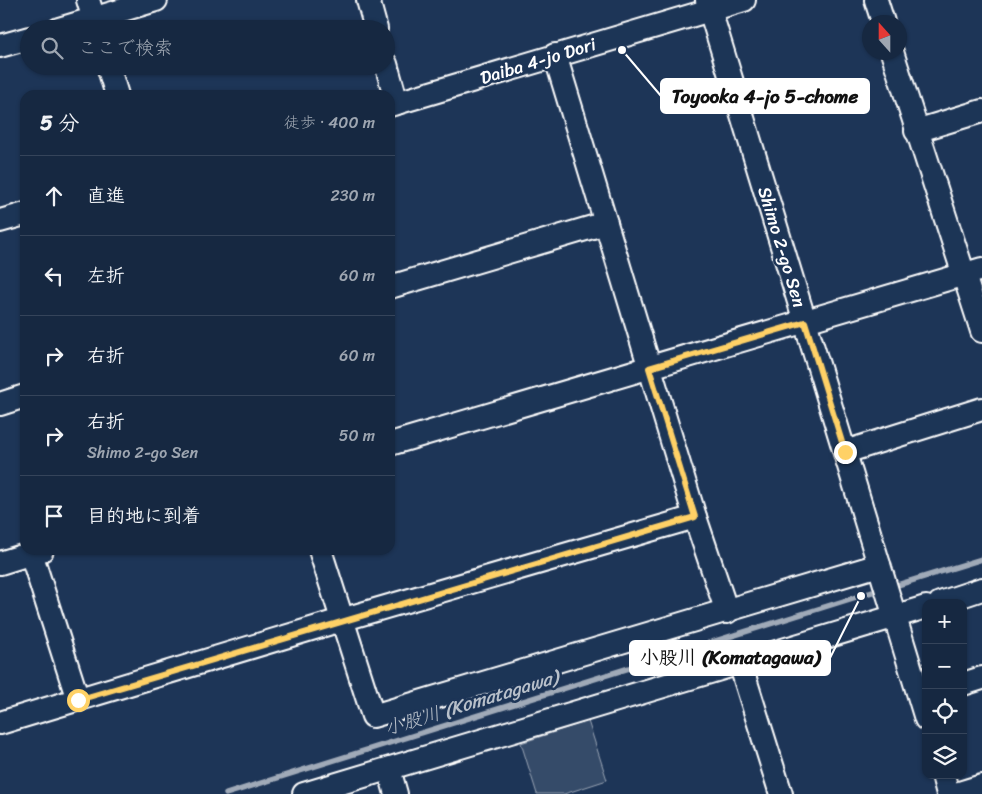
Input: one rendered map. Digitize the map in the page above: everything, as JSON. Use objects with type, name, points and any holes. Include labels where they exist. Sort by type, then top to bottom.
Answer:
[{"type":"street","points":[[93,16],[156,0]]},
{"type":"street","points":[[368,0],[374,20]]},
{"type":"street","name":"Daiba 4-jo Dori","points":[[395,104],[555,55],[708,5],[744,0]]},
{"type":"street","points":[[876,0],[881,15]]},
{"type":"street","name":"Shimo 2-go Sen","points":[[708,5],[893,610]]},
{"type":"street","points":[[0,46],[20,40]]},
{"type":"street","points":[[555,55],[649,368],[726,612]]},
{"type":"street","points":[[894,60],[916,131],[972,272],[982,331]]},
{"type":"street","points":[[111,75],[115,90]]},
{"type":"street","points":[[388,75],[391,90]]},
{"type":"street","points":[[916,131],[982,111]]},
{"type":"street","points":[[0,221],[20,215]]},
{"type":"street","points":[[395,286],[606,223]]},
{"type":"street","points":[[395,443],[972,272]]},
{"type":"street","points":[[0,404],[20,398]]},
{"type":"street","points":[[845,452],[982,408]]},
{"type":"street","points":[[0,723],[341,620],[695,517]]},
{"type":"street","points":[[0,563],[27,555]]},
{"type":"street","points":[[38,555],[78,700]]},
{"type":"street","points":[[322,555],[373,716],[726,612],[881,572]]},
{"type":"street","points":[[952,599],[982,589]]},
{"type":"street","points":[[304,794],[740,662],[893,610],[922,607]]},
{"type":"street","points":[[893,610],[922,696]]},
{"type":"street","points":[[740,662],[781,794]]},
{"type":"street","points":[[967,683],[982,678]]},
{"type":"street","points":[[389,769],[396,794]]},
{"type":"street","points":[[944,779],[948,794]]},
{"type":"street","points":[[956,794],[982,786]]},
{"type":"shaded area","points":[[588,721],[607,780],[564,794],[537,794],[521,743]]},
{"type":"waterway","name":"小股川 (Komatagawa)","points":[[891,587],[982,559]]},
{"type":"waterway","name":"小股川 (Komatagawa)","points":[[226,794],[882,589]]},
{"type":"place","name":"Toyooka 4-jo 5-chome","points":[[622,50]]},
{"type":"place","name":"小股川 (Komatagawa)","points":[[861,596]]},
{"type":"route","points":[[78,700],[341,620],[695,517],[649,368],[805,322],[845,452]]}]
